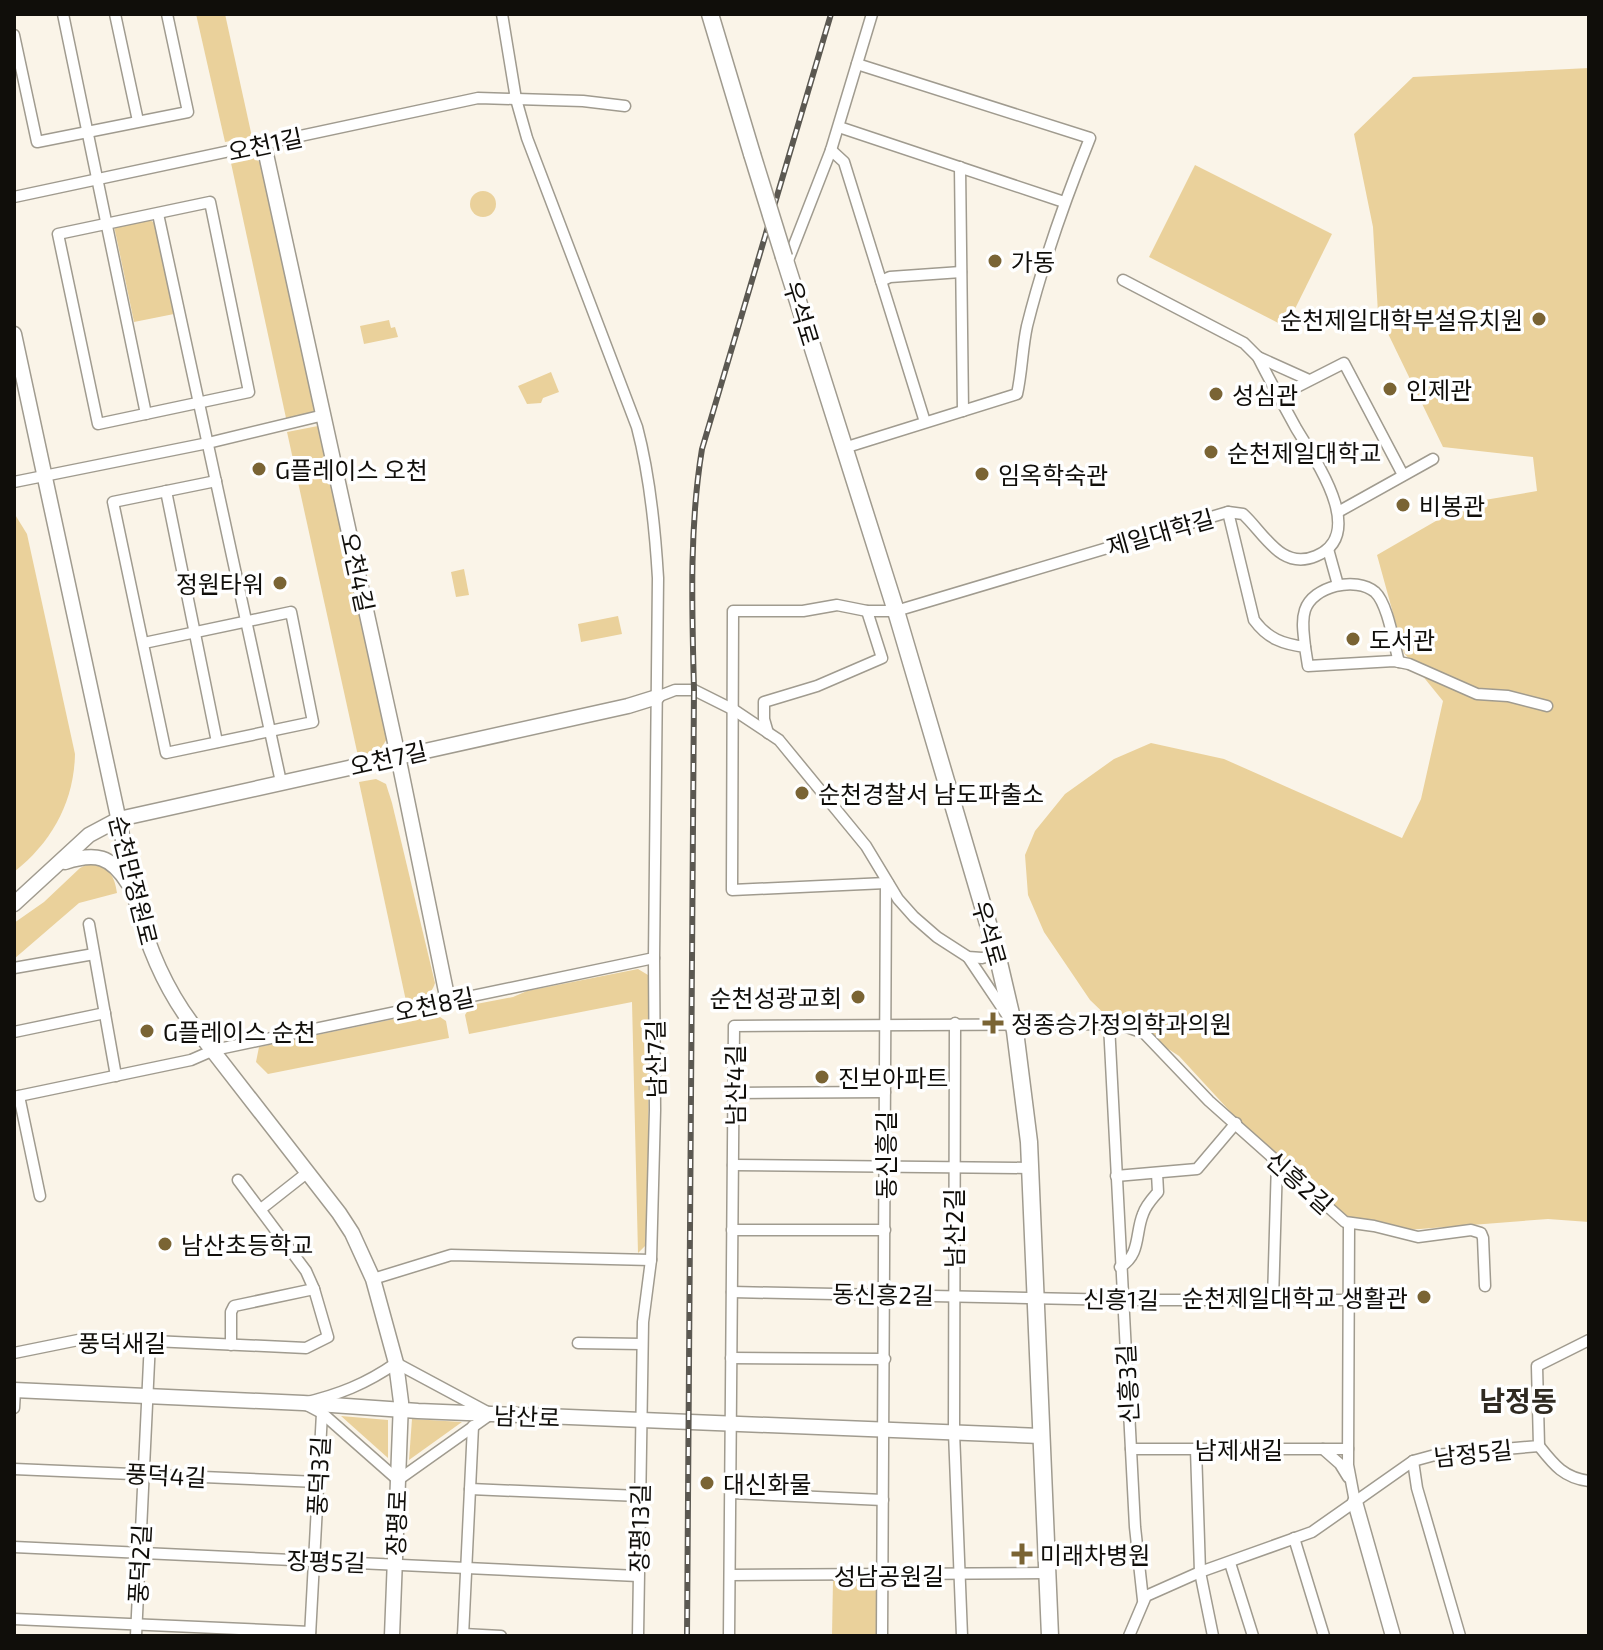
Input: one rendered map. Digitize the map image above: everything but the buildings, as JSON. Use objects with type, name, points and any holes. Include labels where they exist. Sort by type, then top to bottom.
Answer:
[{"type":"main road","name":"우석로","points":[[710,14],[896,611],[997,954],[1013,1023],[1024,1085],[1030,1168],[1050,1636]]},
{"type":"street","points":[[63,14],[146,414]]},
{"type":"street","points":[[115,14],[138,121]]},
{"type":"street","points":[[14,35],[37,142],[188,112],[167,14]]},
{"type":"street","name":"남산7길","points":[[502,14],[516,99],[540,175],[629,400],[643,451],[656,556],[655,1110],[651,1260],[644,1308],[641,1420]]},
{"type":"street","points":[[785,260],[831,150],[872,14]]},
{"type":"street","points":[[844,448],[1017,394],[1027,327],[1064,202],[1090,138],[857,64]]},
{"type":"street","name":"오천1길","points":[[14,197],[478,98],[625,106]]},
{"type":"street","points":[[839,127],[1064,202]]},
{"type":"street","name":"오천4길","points":[[264,145],[398,756],[448,1001]]},
{"type":"street","points":[[831,150],[844,162],[925,422]]},
{"type":"street","points":[[960,167],[963,411]]},
{"type":"street","points":[[210,202],[249,392],[98,424],[58,234],[158,214],[210,202]]},
{"type":"street","points":[[158,214],[281,782]]},
{"type":"street","points":[[881,281],[890,277],[961,272]]},
{"type":"street","points":[[1123,280],[1244,343],[1258,357],[1331,489],[1338,512],[1337,534],[1328,549],[1338,585]]},
{"type":"street","name":"순천만정원로","points":[[14,334],[144,932],[169,990],[192,1024],[352,1233],[373,1279],[396,1363],[401,1410]]},
{"type":"street","points":[[1258,357],[1309,380]]},
{"type":"street","points":[[1279,396],[1344,363],[1403,475]]},
{"type":"street","points":[[14,482],[208,443],[324,415]]},
{"type":"street","points":[[1338,512],[1433,459]]},
{"type":"street","points":[[144,643],[291,612],[313,722],[166,753],[113,502],[216,481]]},
{"type":"street","points":[[166,491],[217,742]]},
{"type":"street","points":[[1228,512],[1254,620],[1281,644],[1305,647]]},
{"type":"street","name":"제일대학길","points":[[867,611],[896,611],[1228,512],[1243,514],[1272,548],[1282,554],[1305,559],[1328,549]]},
{"type":"street","points":[[1399,662],[1381,600],[1364,586],[1338,585],[1308,604],[1303,629],[1308,666],[1399,662],[1477,694],[1508,696],[1547,706]]},
{"type":"street","points":[[768,733],[764,702],[817,686],[882,658],[867,611],[837,605],[803,611],[733,611],[732,890],[887,883]]},
{"type":"street","points":[[657,697],[675,690],[694,690],[734,710],[791,752],[866,846],[905,908],[925,927],[968,957],[1013,1023],[1109,1024]]},
{"type":"street","name":"오천7길","points":[[14,904],[89,835],[119,819],[657,697]]},
{"type":"street","points":[[61,863],[80,857],[109,861],[135,893]]},
{"type":"street","name":"동신흥길","points":[[882,1636],[887,883]]},
{"type":"street","points":[[89,924],[116,1076]]},
{"type":"street","points":[[14,968],[94,954]]},
{"type":"street","points":[[968,957],[982,958],[997,954]]},
{"type":"street","name":"오천8길","points":[[214,1050],[654,958]]},
{"type":"street","points":[[14,1032],[105,1013]]},
{"type":"street","name":"남산2길","points":[[955,1023],[954,1432],[962,1636]]},
{"type":"street","name":"남산4길","points":[[729,1636],[734,1026],[1013,1023]]},
{"type":"street","name":"신흥2길","points":[[1109,1024],[1144,1033],[1209,1101],[1349,1224],[1374,1226],[1418,1237],[1463,1230],[1481,1233],[1485,1286]]},
{"type":"street","name":"신흥3길","points":[[1109,1024],[1131,1449]]},
{"type":"street","points":[[40,1196],[17,1097],[191,1060],[214,1050]]},
{"type":"street","points":[[734,1093],[885,1092]]},
{"type":"street","points":[[1116,1176],[1197,1169],[1236,1123]]},
{"type":"street","points":[[1273,1300],[1277,1162]]},
{"type":"street","points":[[733,1165],[1030,1168]]},
{"type":"street","points":[[261,1209],[308,1172]]},
{"type":"street","points":[[1120,1267],[1133,1257],[1141,1218],[1158,1192],[1157,1173]]},
{"type":"street","name":"풍덕새길","points":[[14,1353],[88,1338],[306,1348],[328,1337],[306,1271],[238,1180]]},
{"type":"street","points":[[1349,1224],[1350,1481],[1393,1636]]},
{"type":"street","points":[[732,1230],[885,1230]]},
{"type":"street","points":[[373,1279],[451,1255],[651,1260]]},
{"type":"street","points":[[231,1345],[231,1312],[234,1306],[314,1289]]},
{"type":"street","name":"동신흥2길","points":[[732,1292],[1035,1297]]},
{"type":"street","name":"신흥1길","points":[[1035,1297],[1350,1300]]},
{"type":"street","name":"남정5길","points":[[1143,1600],[1200,1572],[1320,1528],[1413,1461],[1435,1455],[1539,1446],[1537,1366],[1589,1340]]},
{"type":"street","name":"풍덕2길","points":[[136,1631],[150,1341]]},
{"type":"street","points":[[578,1343],[642,1344]]},
{"type":"street","points":[[731,1358],[885,1359]]},
{"type":"street","points":[[396,1363],[491,1414],[398,1480],[322,1413],[303,1403],[341,1394],[370,1381],[396,1363]]},
{"type":"street","points":[[14,1390],[14,1408]]},
{"type":"street","name":"남산로","points":[[14,1390],[401,1410],[1040,1436]]},
{"type":"street","name":"장평로","points":[[392,1636],[401,1410]]},
{"type":"street","name":"풍덕3길","points":[[310,1634],[322,1413]]},
{"type":"street","name":"장평13길","points":[[638,1636],[641,1420]]},
{"type":"street","points":[[473,1426],[463,1635],[501,1636]]},
{"type":"street","points":[[1539,1446],[1563,1473],[1574,1479],[1589,1481]]},
{"type":"street","points":[[1129,1636],[1143,1600],[1131,1449]]},
{"type":"street","name":"남제새길","points":[[1131,1449],[1348,1449]]},
{"type":"street","points":[[1196,1449],[1200,1572],[1213,1636]]},
{"type":"street","points":[[1323,1449],[1340,1464],[1350,1481]]},
{"type":"street","name":"남정5길","points":[[1413,1461],[1417,1488],[1460,1636]]},
{"type":"street","name":"풍덕4길","points":[[14,1469],[318,1482]]},
{"type":"street","points":[[470,1489],[640,1496]]},
{"type":"street","points":[[731,1493],[883,1500]]},
{"type":"street","points":[[1294,1538],[1324,1636]]},
{"type":"street","name":"장평5길","points":[[14,1547],[638,1576]]},
{"type":"street","points":[[1230,1563],[1253,1636]]},
{"type":"street","name":"성남공원길","points":[[730,1575],[1047,1573]]},
{"type":"street","points":[[14,1619],[136,1631],[310,1634]]},
{"type":"shaded area","points":[[196,14],[225,14],[252,137],[225,142]]},
{"type":"shaded area","points":[[1589,68],[1589,1222],[1548,1219],[1407,1230],[1348,1219],[1238,1120],[1179,1056],[1144,1033],[1116,1025],[1090,1000],[1044,932],[1028,895],[1025,855],[1035,831],[1065,794],[1114,759],[1151,743],[1224,759],[1402,838],[1421,799],[1443,701],[1404,653],[1377,555],[1467,503],[1537,491],[1533,457],[1443,447],[1378,313],[1373,227],[1354,134],[1413,77]]},
{"type":"shaded area","points":[[255,158],[264,166],[317,412],[286,418],[231,163]]},
{"type":"shaded area","points":[[1195,165],[1332,234],[1286,327],[1149,257]]},
{"type":"shaded area","points":[[483,191],[493,194],[496,204],[493,214],[483,217],[473,214],[470,204],[473,194]]},
{"type":"shaded area","points":[[148,219],[155,223],[174,314],[134,322],[114,226]]},
{"type":"shaded area","points":[[389,320],[398,337],[364,344],[360,326]]},
{"type":"shaded area","points":[[551,372],[559,392],[543,398],[541,403],[527,404],[518,386]]},
{"type":"shaded area","points":[[318,426],[387,739],[379,751],[358,756],[287,432]]},
{"type":"shaded area","points":[[14,513],[27,534],[75,754],[70,788],[58,820],[39,848],[14,872]]},
{"type":"shaded area","points":[[464,569],[469,595],[456,597],[451,572]]},
{"type":"shaded area","points":[[618,616],[622,634],[581,642],[578,624]]},
{"type":"shaded area","points":[[376,779],[386,784],[392,803],[435,983],[427,994],[406,1001],[359,782]]},
{"type":"shaded area","points":[[90,863],[102,865],[110,872],[117,893],[79,903],[14,959],[14,923]]},
{"type":"shaded area","points":[[638,969],[648,975],[649,1242],[638,1253],[632,1002],[469,1034],[465,1015],[471,1005]]},
{"type":"shaded area","points":[[437,1015],[446,1021],[449,1038],[268,1074],[256,1062],[259,1047],[394,1019],[407,1021]]},
{"type":"shaded area","points":[[341,1416],[388,1420],[388,1458]]},
{"type":"shaded area","points":[[412,1419],[462,1422],[409,1460]]},
{"type":"shaded area","points":[[833,1579],[875,1579],[879,1585],[876,1636],[832,1636]]},
{"type":"railway","points":[[687,1636],[694,690],[692,569],[695,509],[702,449],[831,14]]},
{"type":"place","name":"가동","points":[[995,261]]},
{"type":"place","name":"순천제일대학부설유치원","points":[[1539,319]]},
{"type":"place","name":"인제관","points":[[1390,389]]},
{"type":"place","name":"성심관","points":[[1216,394]]},
{"type":"place","name":"순천제일대학교","points":[[1211,452]]},
{"type":"place","name":"G플레이스 오천","points":[[259,469]]},
{"type":"place","name":"임옥학숙관","points":[[982,474]]},
{"type":"place","name":"비봉관","points":[[1403,505]]},
{"type":"place","name":"정원타워","points":[[280,583]]},
{"type":"place","name":"도서관","points":[[1353,639]]},
{"type":"place","name":"순천경찰서 남도파출소","points":[[802,793]]},
{"type":"place","name":"순천성광교회","points":[[858,997]]},
{"type":"place","name":"정종승가정의학과의원","points":[[993,1023]]},
{"type":"place","name":"G플레이스 순천","points":[[147,1031]]},
{"type":"place","name":"진보아파트","points":[[822,1077]]},
{"type":"place","name":"남산초등학교","points":[[165,1244]]},
{"type":"place","name":"순천제일대학교 생활관","points":[[1424,1297]]},
{"type":"place","name":"대신화물","points":[[707,1483]]},
{"type":"place","name":"미래차병원","points":[[1022,1554]]},
{"type":"district","name":"남정동","points":[[1518,1400]]}]
